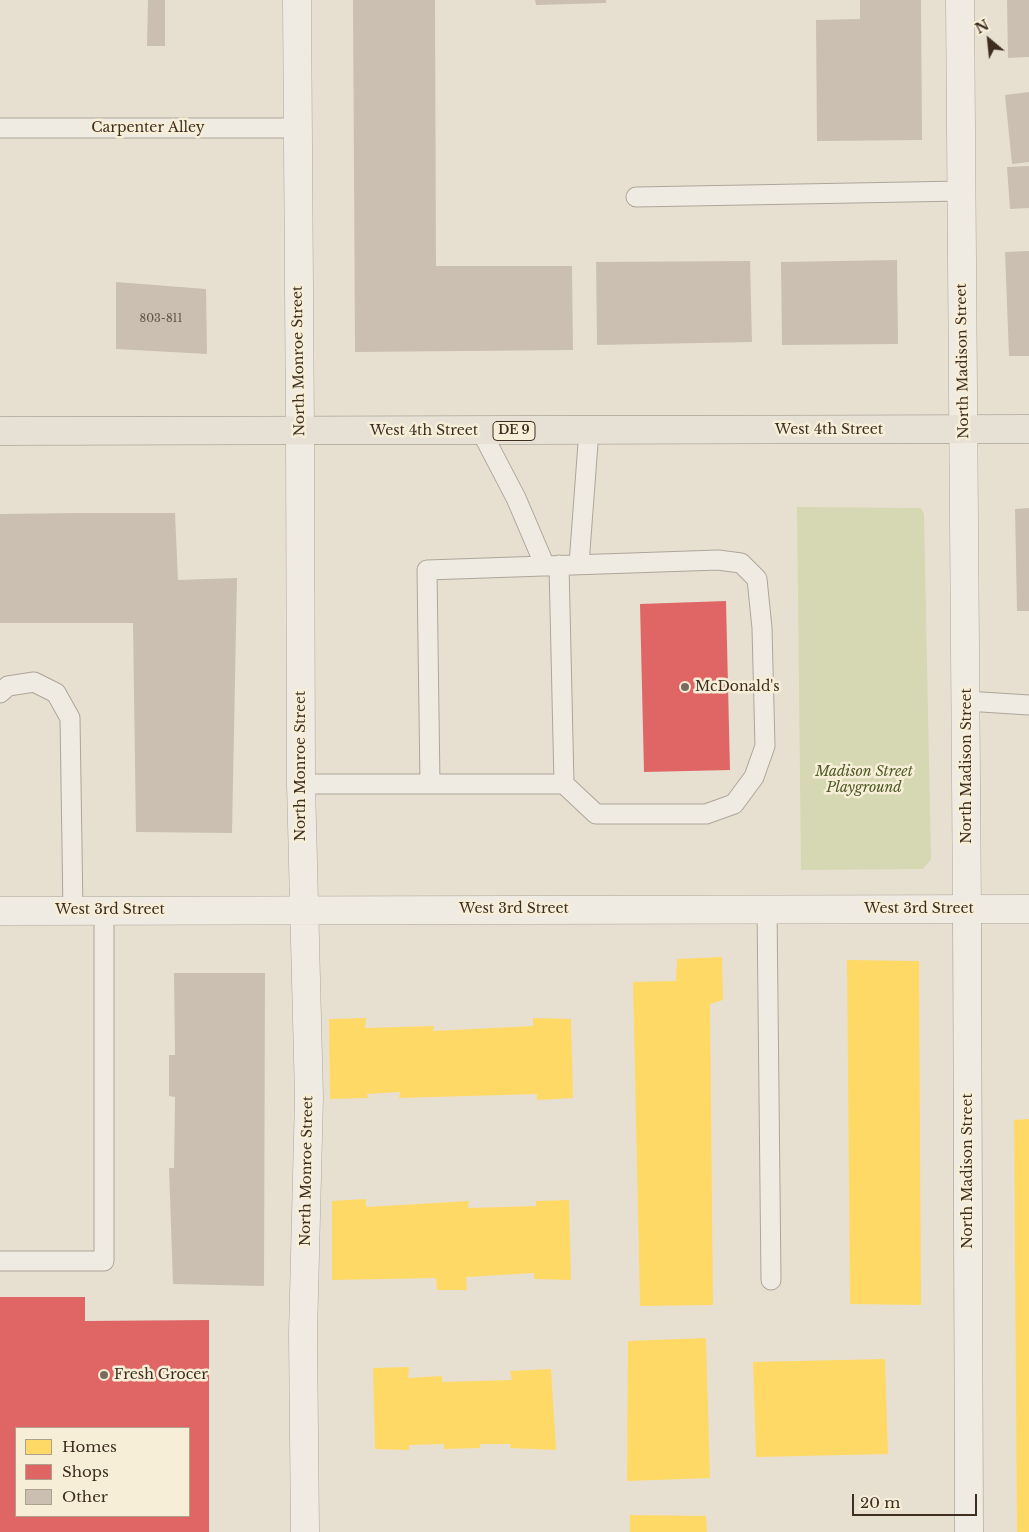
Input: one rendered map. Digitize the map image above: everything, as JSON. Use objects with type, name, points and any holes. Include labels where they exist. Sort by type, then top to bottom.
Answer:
[{"type":"main road","name":"West 4th Street","points":[[0,431],[1029,429]]},
{"type":"street","name":"North Monroe Street","points":[[297,0],[301,784],[309,1097],[303,1334],[304,1532]]},
{"type":"street","name":"North Madison Street","points":[[960,0],[966,701],[969,1532]]},
{"type":"street","name":"West 3rd Street","points":[[0,911],[1029,909]]},
{"type":"lane","name":"Carpenter Alley","points":[[0,128],[297,128]]},
{"type":"lane","points":[[636,197],[962,191]]},
{"type":"lane","points":[[579,564],[589,430]]},
{"type":"lane","points":[[481,431],[552,566],[564,784]]},
{"type":"lane","points":[[301,784],[430,784],[564,784],[596,814],[706,814],[734,804],[754,777],[765,746],[762,628],[757,579],[742,563],[718,560],[427,570],[430,784]]},
{"type":"lane","points":[[0,694],[8,686],[34,682],[56,693],[70,718],[73,911]]},
{"type":"lane","points":[[966,701],[1029,705]]},
{"type":"lane","points":[[767,909],[771,1280]]},
{"type":"lane","points":[[0,1261],[104,1260],[104,911]]},
{"type":"green space","name":"Madison Street Playground","points":[[797,507],[921,508],[924,514],[931,859],[923,869],[801,870]]},
{"type":"building: Homes","points":[[722,957],[723,1000],[710,1004],[713,1305],[640,1306],[633,982],[676,981],[677,959]]},
{"type":"building: Homes","points":[[847,960],[919,961],[921,1305],[850,1304]]},
{"type":"building: Homes","points":[[366,1018],[365,1028],[434,1026],[433,1031],[533,1026],[533,1018],[571,1019],[573,1098],[537,1100],[537,1094],[399,1098],[400,1092],[367,1094],[368,1098],[330,1099],[329,1019]]},
{"type":"building: Homes","points":[[1029,1119],[1029,1532],[1017,1532],[1014,1120]]},
{"type":"building: Homes","points":[[366,1199],[366,1207],[469,1201],[468,1208],[536,1206],[536,1201],[569,1200],[571,1280],[534,1279],[534,1273],[466,1277],[467,1290],[437,1290],[436,1278],[332,1280],[332,1201]]},
{"type":"building: Homes","points":[[706,1338],[710,1478],[627,1481],[628,1341]]},
{"type":"building: Homes","points":[[885,1359],[888,1454],[756,1457],[753,1362]]},
{"type":"building: Homes","points":[[409,1367],[408,1378],[442,1376],[442,1382],[512,1380],[510,1371],[551,1369],[556,1450],[510,1448],[511,1444],[480,1444],[480,1448],[444,1449],[444,1444],[409,1445],[409,1450],[375,1449],[373,1368]]},
{"type":"building: Homes","points":[[630,1515],[706,1516],[707,1532],[630,1532]]},
{"type":"building: Shops","name":"McDonald's","points":[[726,601],[730,770],[644,772],[640,604]]},
{"type":"building: Shops","name":"Fresh Grocer","points":[[0,1297],[85,1297],[85,1321],[209,1320],[209,1532],[0,1532]]},
{"type":"building: Other","points":[[148,0],[165,0],[165,46],[147,46]]},
{"type":"building: Other","points":[[353,0],[435,0],[436,266],[572,266],[573,350],[355,352]]},
{"type":"building: Other","points":[[535,0],[606,0],[606,3],[536,5]]},
{"type":"building: Other","points":[[860,0],[921,0],[922,140],[817,141],[816,20],[860,19]]},
{"type":"building: Other","points":[[1007,0],[1029,0],[1029,57],[1008,58]]},
{"type":"building: Other","points":[[1029,92],[1029,162],[1012,164],[1005,95]]},
{"type":"building: Other","points":[[1029,166],[1029,208],[1010,209],[1007,167]]},
{"type":"building: Other","points":[[1029,251],[1029,356],[1009,356],[1005,252]]},
{"type":"building: Other","points":[[897,260],[898,344],[782,345],[781,262]]},
{"type":"building: Other","points":[[750,261],[752,342],[597,345],[596,262]]},
{"type":"building: Other","points":[[116,282],[206,289],[207,354],[116,349]]},
{"type":"building: Other","points":[[1029,508],[1029,611],[1017,611],[1015,509]]},
{"type":"building: Other","points":[[175,513],[178,580],[237,578],[232,833],[136,832],[133,623],[0,623],[0,514]]},
{"type":"building: Other","points":[[174,973],[265,973],[264,1286],[173,1284],[169,1168],[174,1168],[175,1097],[169,1096],[169,1055],[175,1055]]},
{"type":"place","name":"McDonald's","points":[[685,687]]},
{"type":"place","name":"Fresh Grocer","points":[[104,1375]]}]
